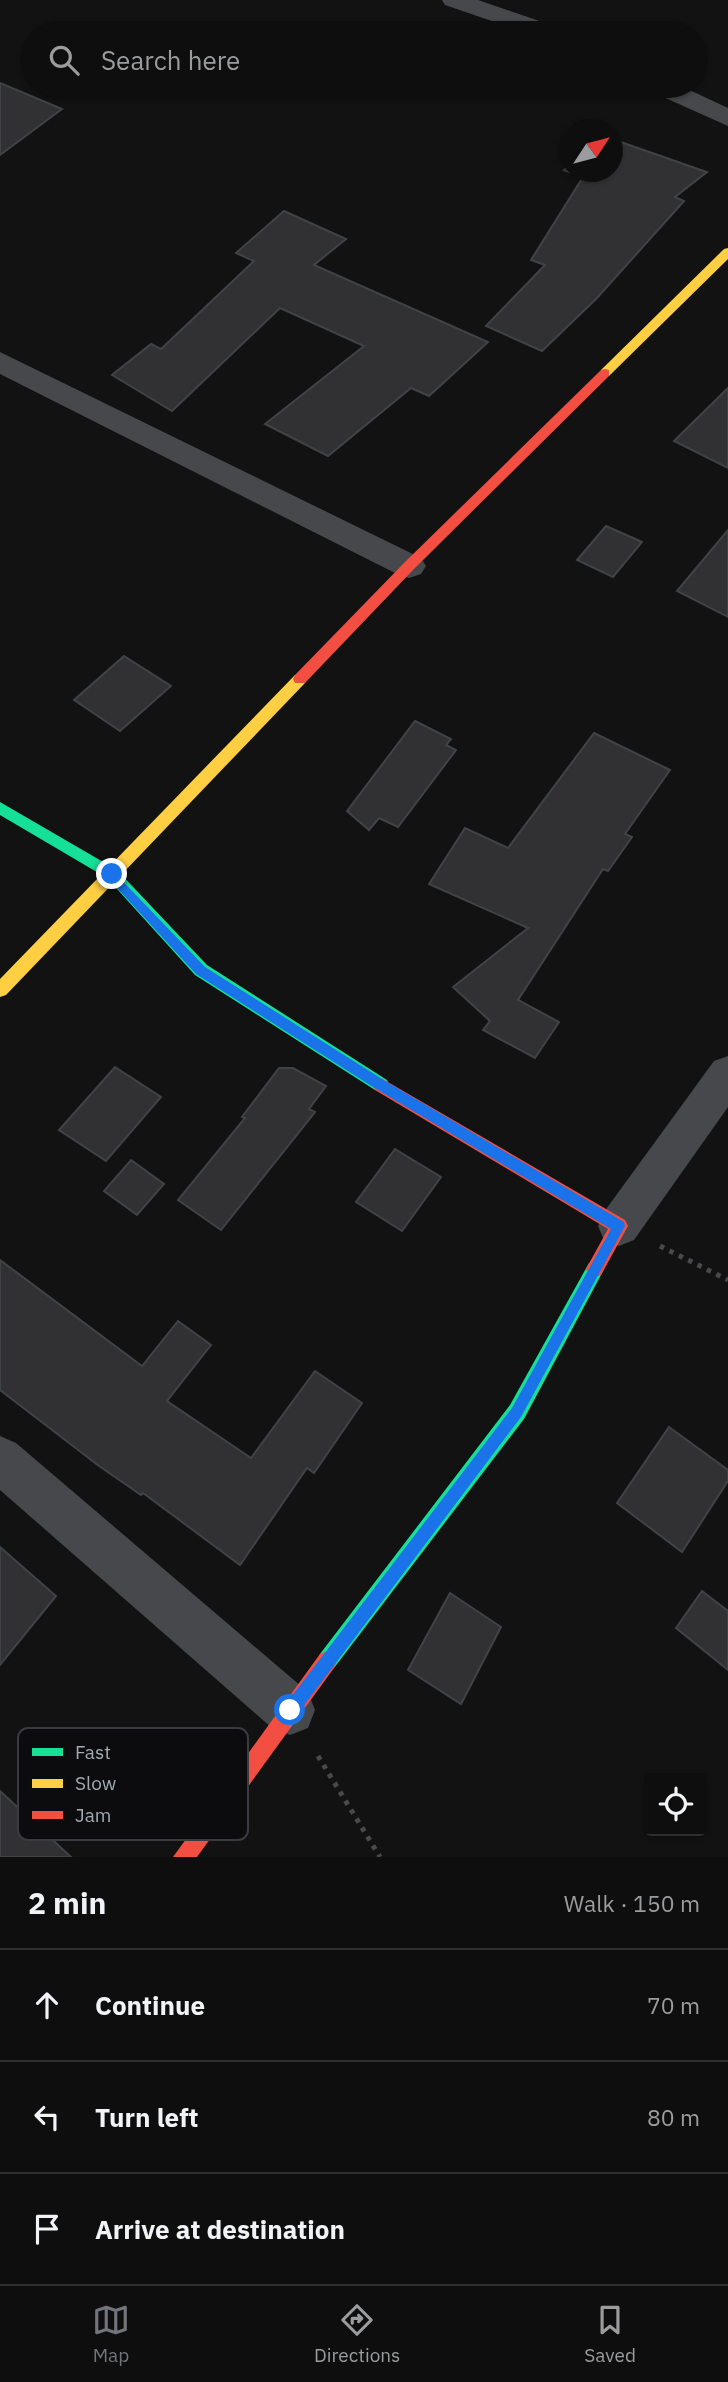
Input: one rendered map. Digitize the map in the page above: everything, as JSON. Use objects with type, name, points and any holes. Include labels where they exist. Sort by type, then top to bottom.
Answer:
[{"type":"street","points":[[454,0],[516,21]]},
{"type":"street","points":[[686,98],[728,118]]},
{"type":"street","points":[[0,989],[409,566],[728,252]]},
{"type":"street","points":[[0,362],[409,566]]},
{"type":"street","points":[[0,808],[112,874],[201,970],[377,1083],[619,1226]]},
{"type":"street","points":[[248,1768],[517,1412],[619,1226],[728,1074]]},
{"type":"street","points":[[0,1459],[290,1710]]},
{"type":"street","points":[[184,1857],[196,1840]]},
{"type":"path","points":[[619,1226],[728,1280]]},
{"type":"path","points":[[290,1710],[380,1857]]},
{"type":"building","points":[[0,83],[21,92],[21,98],[36,98],[62,109],[0,155]]},
{"type":"building","points":[[623,143],[707,172],[675,197],[684,201],[597,298],[542,351],[486,326],[545,265],[531,260],[580,182],[623,182]]},
{"type":"building","points":[[284,211],[346,239],[314,265],[488,342],[429,396],[411,388],[328,456],[265,424],[364,346],[280,308],[172,411],[112,375],[151,344],[161,349],[254,261],[236,253]]},
{"type":"building","points":[[728,388],[728,468],[674,441]]},
{"type":"building","points":[[606,526],[642,542],[613,577],[577,560]]},
{"type":"building","points":[[728,530],[728,617],[677,591]]},
{"type":"building","points":[[124,656],[171,686],[120,731],[74,700]]},
{"type":"building","points":[[415,721],[451,739],[446,745],[456,750],[398,827],[379,818],[369,830],[347,811]]},
{"type":"building","points":[[594,733],[670,770],[625,834],[632,837],[608,871],[603,869],[518,1000],[559,1022],[535,1058],[483,1030],[490,1021],[453,987],[528,928],[429,884],[465,828],[508,848]]},
{"type":"building","points":[[115,1067],[161,1097],[106,1161],[59,1130]]},
{"type":"building","points":[[279,1068],[293,1068],[326,1086],[309,1109],[315,1112],[221,1230],[178,1200],[245,1118],[242,1117]]},
{"type":"building","points":[[395,1149],[441,1177],[402,1231],[356,1202]]},
{"type":"building","points":[[131,1160],[164,1184],[137,1215],[104,1191]]},
{"type":"building","points":[[0,1260],[142,1366],[178,1321],[211,1345],[167,1401],[251,1458],[315,1371],[362,1403],[314,1473],[307,1468],[240,1565],[143,1493],[141,1495],[99,1466],[0,1390]]},
{"type":"building","points":[[669,1427],[728,1470],[728,1481],[682,1552],[617,1503]]},
{"type":"building","points":[[0,1547],[56,1596],[0,1665]]},
{"type":"building","points":[[702,1591],[728,1611],[728,1670],[676,1628]]},
{"type":"building","points":[[450,1593],[501,1627],[461,1704],[408,1670]]},
{"type":"building","points":[[0,1791],[18,1808],[18,1840],[53,1840],[71,1857],[0,1857]]},
{"type":"traffic: fast","points":[[0,808],[112,874],[201,970],[381,1085]]},
{"type":"traffic: fast","points":[[327,1661],[517,1412],[595,1269]]},
{"type":"traffic: slow","points":[[605,373],[728,252]]},
{"type":"traffic: slow","points":[[0,990],[300,679]]},
{"type":"traffic: jam","points":[[300,679],[409,566],[605,373]]},
{"type":"traffic: jam","points":[[381,1085],[619,1226],[595,1269]]},
{"type":"traffic: jam","points":[[248,1769],[327,1661]]},
{"type":"traffic: jam","points":[[184,1857],[196,1840]]},
{"type":"route","points":[[112,874],[201,970],[377,1083],[619,1226],[517,1412],[290,1710]]}]
